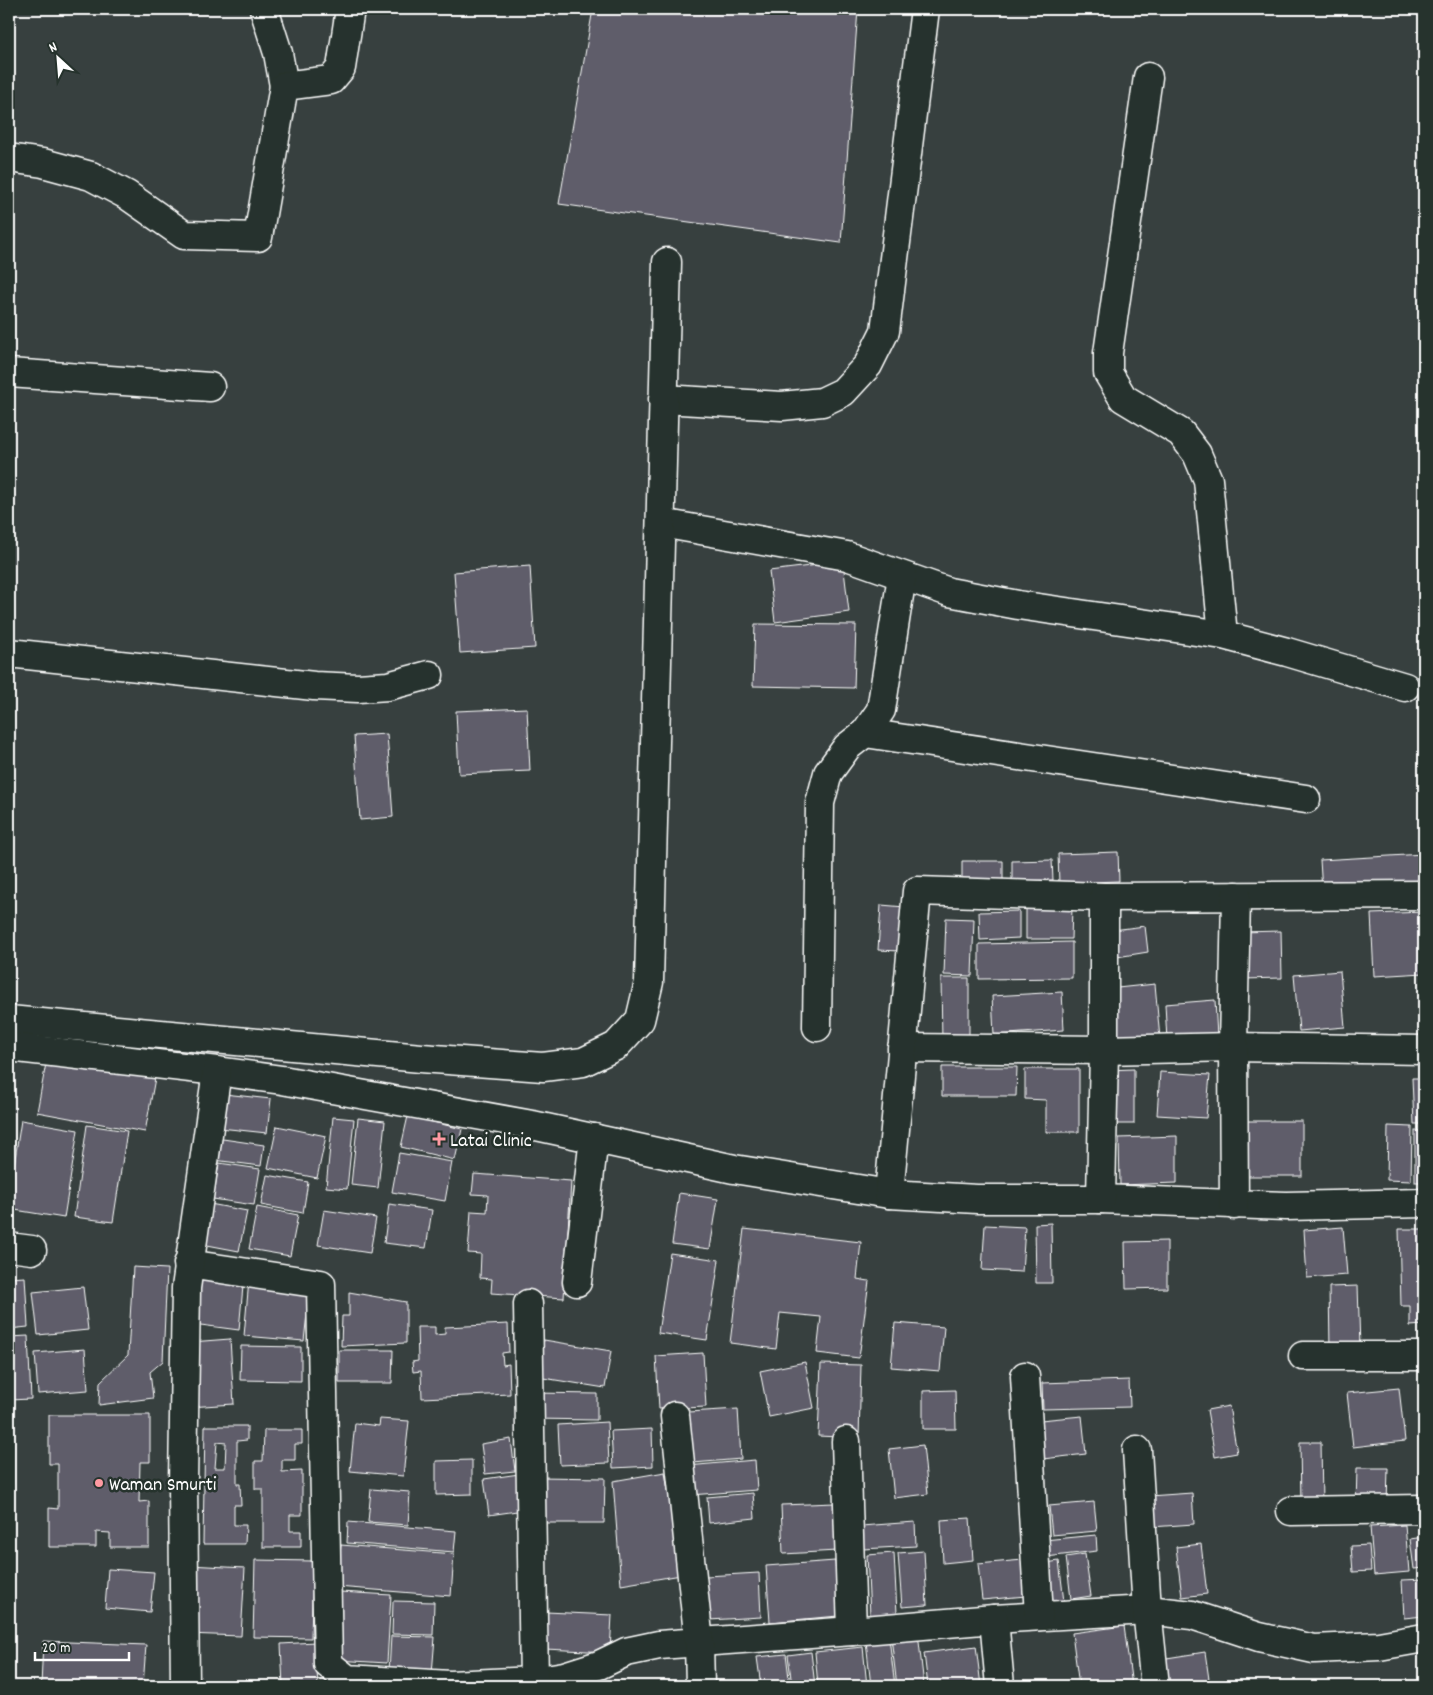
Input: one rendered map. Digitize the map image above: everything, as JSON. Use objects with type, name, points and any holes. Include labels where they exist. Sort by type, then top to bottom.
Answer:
[{"type":"street","points":[[9,158],[43,163],[91,176],[127,195],[184,236],[258,237],[284,86],[278,53],[264,9]]},
{"type":"street","points":[[284,86],[331,80],[341,68],[350,9]]},
{"type":"street","points":[[664,399],[782,406],[822,402],[843,392],[868,364],[885,330],[925,9]]},
{"type":"street","points":[[1148,78],[1108,353],[1108,373],[1123,398],[1181,432],[1197,454],[1208,480],[1223,635]]},
{"type":"street","points":[[9,1020],[421,1058],[543,1067],[583,1062],[616,1046],[640,1020],[649,982],[667,262]]},
{"type":"street","points":[[9,373],[210,387]]},
{"type":"street","points":[[660,523],[847,556],[949,592],[1018,605],[1223,635],[1405,687]]},
{"type":"street","points":[[817,1027],[820,803],[828,773],[847,747],[865,732],[881,710],[902,576]]},
{"type":"street","points":[[9,653],[323,687],[358,688],[388,686],[429,675]]},
{"type":"street","points":[[865,732],[1306,799]]},
{"type":"street","points":[[889,1194],[917,891],[1104,896],[1424,896]]},
{"type":"street","points":[[1101,1199],[1104,1050],[1104,896]]},
{"type":"street","points":[[1234,1205],[1233,1047],[1236,896]]},
{"type":"street","points":[[9,1047],[282,1080],[532,1125],[734,1170],[889,1194],[977,1199],[1101,1199],[1286,1206],[1424,1203]]},
{"type":"street","points":[[902,1048],[1104,1050],[1233,1047],[1424,1050]]},
{"type":"street","points":[[185,1686],[183,1483],[186,1288],[217,1071]]},
{"type":"street","points":[[577,1282],[594,1138]]},
{"type":"street","points":[[188,1264],[321,1284],[328,1664],[347,1679],[450,1685],[534,1681],[564,1676],[641,1648],[659,1644],[699,1643],[994,1618],[1147,1610],[1192,1615],[1259,1637],[1314,1649],[1379,1646],[1424,1638]]},
{"type":"street","points":[[528,1304],[534,1681]]},
{"type":"street","points":[[1303,1356],[1424,1356]]},
{"type":"street","points":[[1025,1376],[1039,1616]]},
{"type":"street","points":[[675,1416],[699,1643],[700,1686]]},
{"type":"street","points":[[846,1441],[852,1631]]},
{"type":"street","points":[[1137,1450],[1147,1610],[1154,1686]]},
{"type":"street","points":[[1291,1510],[1424,1509]]},
{"type":"street","points":[[994,1618],[1000,1686]]},
{"type":"building","points":[[593,9],[858,9],[841,243],[559,204]]},
{"type":"building","points":[[843,562],[849,612],[775,622],[769,571]]},
{"type":"building","points":[[530,566],[535,648],[460,653],[454,572]]},
{"type":"building","points":[[755,624],[856,625],[854,688],[753,686]]},
{"type":"building","points":[[527,708],[530,771],[459,774],[456,711]]},
{"type":"building","points":[[387,734],[393,817],[360,820],[354,736]]},
{"type":"building","points":[[1118,852],[1119,881],[1059,883],[1058,854]]},
{"type":"building","points":[[1424,854],[1424,886],[1322,892],[1320,860]]},
{"type":"building","points":[[1052,860],[1053,880],[1012,881],[1012,861]]},
{"type":"building","points":[[962,861],[1003,861],[1003,881],[962,880]]},
{"type":"building","points":[[881,905],[905,907],[901,951],[878,950]]},
{"type":"building","points":[[1026,908],[1072,908],[1071,939],[1026,939]]},
{"type":"building","points":[[1019,911],[1019,938],[980,940],[979,912]]},
{"type":"building","points":[[1424,912],[1424,973],[1374,976],[1371,914]]},
{"type":"building","points":[[946,918],[974,919],[972,976],[944,975]]},
{"type":"building","points":[[1145,926],[1148,952],[1117,957],[1113,930]]},
{"type":"building","points":[[1281,931],[1282,978],[1243,979],[1241,932]]},
{"type":"building","points":[[1072,942],[1072,978],[979,979],[979,944]]},
{"type":"building","points":[[1340,971],[1345,1027],[1299,1031],[1294,975]]},
{"type":"building","points":[[941,978],[969,978],[969,1041],[942,1042]]},
{"type":"building","points":[[1155,984],[1160,1039],[1113,1043],[1108,989]]},
{"type":"building","points":[[1062,992],[1064,1030],[994,1035],[992,996]]},
{"type":"building","points":[[1215,1000],[1217,1037],[1167,1040],[1165,1004]]},
{"type":"building","points":[[47,1058],[155,1078],[145,1132],[37,1112]]},
{"type":"building","points":[[942,1067],[1017,1067],[1016,1096],[942,1096]]},
{"type":"building","points":[[1025,1069],[1079,1069],[1079,1132],[1046,1132],[1046,1100],[1025,1099]]},
{"type":"building","points":[[1134,1069],[1134,1124],[1107,1124],[1107,1070]]},
{"type":"building","points":[[1160,1072],[1210,1075],[1206,1118],[1157,1115]]},
{"type":"building","points":[[1412,1078],[1424,1078],[1424,1124],[1414,1124]]},
{"type":"building","points":[[224,1094],[271,1099],[267,1133],[220,1128]]},
{"type":"building","points":[[408,1116],[462,1129],[455,1160],[401,1147]]},
{"type":"building","points":[[333,1117],[354,1119],[347,1189],[326,1187]]},
{"type":"building","points":[[358,1118],[385,1121],[378,1188],[351,1185]]},
{"type":"building","points":[[21,1120],[78,1130],[64,1218],[9,1209]]},
{"type":"building","points":[[1243,1121],[1302,1121],[1302,1176],[1243,1176]]},
{"type":"building","points":[[87,1125],[127,1131],[113,1222],[74,1217]]},
{"type":"building","points":[[277,1126],[326,1136],[317,1178],[268,1168]]},
{"type":"building","points":[[1388,1126],[1412,1127],[1411,1181],[1387,1180]]},
{"type":"building","points":[[1415,1131],[1424,1131],[1424,1182],[1415,1182]]},
{"type":"building","points":[[1177,1136],[1177,1183],[1120,1185],[1119,1138]]},
{"type":"building","points":[[209,1137],[264,1145],[261,1166],[206,1159]]},
{"type":"building","points":[[399,1153],[452,1162],[445,1201],[392,1192]]},
{"type":"building","points":[[219,1163],[260,1169],[254,1205],[213,1199]]},
{"type":"building","points":[[474,1174],[571,1181],[564,1298],[491,1293],[492,1279],[480,1278],[481,1254],[468,1253],[471,1211],[487,1212],[488,1195],[472,1194]]},
{"type":"building","points":[[267,1175],[308,1182],[303,1213],[261,1205]]},
{"type":"building","points":[[679,1193],[718,1199],[710,1249],[672,1244]]},
{"type":"building","points":[[210,1204],[247,1211],[239,1251],[202,1244]]},
{"type":"building","points":[[389,1204],[432,1210],[426,1248],[384,1243]]},
{"type":"building","points":[[257,1207],[298,1215],[290,1256],[249,1249]]},
{"type":"building","points":[[324,1210],[376,1218],[370,1253],[318,1245]]},
{"type":"building","points":[[1051,1223],[1052,1283],[1036,1283],[1035,1224]]},
{"type":"building","points":[[985,1225],[1025,1227],[1022,1272],[982,1270]]},
{"type":"building","points":[[1343,1227],[1347,1275],[1307,1278],[1304,1230]]},
{"type":"building","points":[[744,1229],[861,1242],[857,1279],[869,1281],[859,1358],[817,1353],[821,1317],[780,1313],[776,1349],[730,1343]]},
{"type":"building","points":[[1399,1229],[1424,1229],[1424,1325],[1410,1326],[1410,1306],[1401,1306]]},
{"type":"building","points":[[1167,1241],[1167,1288],[1126,1289],[1125,1242]]},
{"type":"building","points":[[670,1253],[719,1260],[707,1340],[658,1333]]},
{"type":"building","points":[[133,1267],[167,1269],[163,1361],[150,1372],[153,1398],[99,1405],[100,1382],[128,1355]]},
{"type":"building","points":[[195,1270],[244,1275],[239,1330],[193,1324]]},
{"type":"building","points":[[25,1277],[28,1327],[9,1329],[9,1278]]},
{"type":"building","points":[[249,1280],[310,1286],[304,1341],[244,1336]]},
{"type":"building","points":[[1358,1286],[1360,1347],[1330,1348],[1329,1287]]},
{"type":"building","points":[[83,1287],[88,1330],[38,1335],[33,1292]]},
{"type":"building","points":[[349,1292],[406,1302],[406,1343],[341,1346],[342,1316],[349,1316]]},
{"type":"building","points":[[895,1323],[944,1327],[940,1371],[891,1367]]},
{"type":"building","points":[[508,1324],[509,1352],[502,1353],[503,1365],[509,1364],[510,1394],[422,1398],[421,1371],[413,1372],[412,1362],[418,1361],[417,1327],[435,1327],[435,1335],[445,1334],[445,1327]]},
{"type":"building","points":[[28,1336],[31,1399],[9,1400],[9,1337]]},
{"type":"building","points":[[230,1339],[234,1404],[189,1407],[191,1342]]},
{"type":"building","points":[[544,1340],[611,1351],[605,1388],[537,1377]]},
{"type":"building","points":[[241,1346],[301,1347],[301,1381],[240,1380]]},
{"type":"building","points":[[85,1349],[88,1390],[38,1394],[35,1353]]},
{"type":"building","points":[[339,1350],[393,1350],[392,1383],[339,1383]]},
{"type":"building","points":[[703,1353],[706,1407],[659,1409],[656,1356]]},
{"type":"building","points":[[805,1362],[814,1408],[769,1417],[760,1371]]},
{"type":"building","points":[[821,1364],[861,1365],[859,1438],[818,1436]]},
{"type":"building","points":[[1129,1380],[1130,1407],[1043,1409],[1042,1383]]},
{"type":"building","points":[[1399,1388],[1405,1441],[1353,1447],[1347,1393]]},
{"type":"building","points":[[955,1390],[956,1429],[923,1429],[923,1391]]},
{"type":"building","points":[[534,1393],[597,1394],[597,1420],[534,1419]]},
{"type":"building","points":[[1229,1406],[1237,1453],[1215,1457],[1207,1410]]},
{"type":"building","points":[[738,1409],[741,1459],[693,1463],[689,1412]]},
{"type":"building","name":"Waman Smurti","points":[[49,1415],[150,1415],[150,1462],[140,1462],[139,1502],[149,1501],[149,1547],[110,1547],[110,1533],[96,1532],[96,1547],[49,1547],[49,1508],[58,1509],[58,1464],[49,1464]]},
{"type":"building","points":[[1082,1416],[1086,1454],[1034,1460],[1030,1421]]},
{"type":"building","points":[[380,1419],[409,1421],[403,1476],[350,1471],[355,1423],[379,1426]]},
{"type":"building","points":[[607,1422],[609,1463],[560,1465],[558,1425]]},
{"type":"building","points":[[205,1426],[247,1426],[247,1440],[237,1441],[237,1484],[240,1484],[241,1505],[234,1505],[234,1525],[246,1525],[245,1544],[203,1544]],"holes":[[[217,1442],[226,1443],[225,1468],[215,1468]]]},
{"type":"building","points":[[652,1429],[653,1466],[613,1468],[611,1431]]},
{"type":"building","points":[[264,1430],[302,1430],[302,1444],[295,1444],[295,1460],[282,1460],[282,1472],[302,1471],[302,1515],[290,1515],[290,1531],[301,1531],[301,1547],[263,1547],[263,1489],[255,1489],[255,1461],[263,1461]]},
{"type":"building","points":[[9,1434],[13,1434],[13,1484],[9,1484]]},
{"type":"building","points":[[511,1439],[515,1471],[485,1474],[481,1444]]},
{"type":"building","points":[[1300,1442],[1321,1442],[1322,1505],[1301,1506]]},
{"type":"building","points":[[923,1445],[928,1494],[894,1498],[889,1449]]},
{"type":"building","points":[[472,1460],[472,1494],[436,1495],[436,1461]]},
{"type":"building","points":[[755,1460],[757,1490],[690,1495],[687,1466]]},
{"type":"building","points":[[1357,1468],[1388,1468],[1387,1505],[1356,1505]]},
{"type":"building","points":[[665,1472],[681,1575],[621,1585],[613,1481]]},
{"type":"building","points":[[519,1474],[524,1510],[489,1515],[484,1479]]},
{"type":"building","points":[[539,1477],[605,1478],[604,1523],[538,1523]]},
{"type":"building","points":[[371,1489],[410,1492],[408,1525],[368,1522]]},
{"type":"building","points":[[753,1493],[755,1518],[709,1523],[707,1497]]},
{"type":"building","points":[[1192,1493],[1194,1524],[1151,1527],[1149,1496]]},
{"type":"building","points":[[1094,1502],[1097,1531],[1052,1535],[1049,1506]]},
{"type":"building","points":[[835,1503],[837,1551],[783,1554],[781,1505]]},
{"type":"building","points":[[970,1518],[973,1560],[943,1563],[941,1520]]},
{"type":"building","points":[[348,1522],[456,1531],[454,1552],[347,1543]]},
{"type":"building","points":[[915,1522],[916,1546],[863,1549],[861,1526]]},
{"type":"building","points":[[1405,1525],[1409,1572],[1374,1575],[1370,1527]]},
{"type":"building","points":[[1096,1535],[1097,1551],[1046,1557],[1044,1540]]},
{"type":"building","points":[[1424,1537],[1424,1568],[1414,1569],[1410,1539]]},
{"type":"building","points":[[1201,1544],[1207,1594],[1182,1597],[1176,1547]]},
{"type":"building","points":[[341,1545],[454,1554],[451,1596],[337,1587]]},
{"type":"building","points":[[1369,1545],[1371,1571],[1353,1572],[1351,1546]]},
{"type":"building","points":[[924,1551],[927,1605],[902,1607],[898,1553]]},
{"type":"building","points":[[894,1553],[897,1614],[870,1615],[867,1555]]},
{"type":"building","points":[[1085,1554],[1091,1596],[1071,1599],[1066,1557]]},
{"type":"building","points":[[255,1560],[313,1561],[311,1638],[253,1637]]},
{"type":"building","points":[[1023,1560],[1026,1596],[982,1600],[978,1564]]},
{"type":"building","points":[[835,1561],[839,1616],[770,1622],[766,1566]]},
{"type":"building","points":[[1059,1561],[1064,1602],[1046,1604],[1040,1564]]},
{"type":"building","points":[[189,1565],[245,1568],[241,1636],[186,1634]]},
{"type":"building","points":[[108,1569],[154,1572],[150,1612],[105,1608]]},
{"type":"building","points":[[759,1573],[761,1617],[709,1620],[706,1576]]},
{"type":"building","points":[[1424,1579],[1424,1616],[1404,1618],[1402,1580]]},
{"type":"building","points":[[340,1592],[391,1595],[387,1663],[337,1660]]},
{"type":"building","points":[[393,1601],[434,1602],[433,1635],[392,1634]]},
{"type":"building","points":[[546,1612],[612,1615],[610,1652],[544,1649]]},
{"type":"building","points":[[1124,1626],[1132,1686],[1079,1686],[1072,1633]]},
{"type":"building","points":[[918,1633],[924,1686],[897,1686],[891,1637]]},
{"type":"building","points":[[391,1636],[435,1637],[432,1674],[389,1672]]},
{"type":"building","points":[[889,1638],[895,1686],[871,1686],[866,1641]]},
{"type":"building","points":[[43,1641],[146,1645],[143,1686],[41,1686]]},
{"type":"building","points":[[315,1642],[318,1686],[283,1686],[281,1644]]},
{"type":"building","points":[[976,1646],[981,1686],[928,1686],[924,1653]]},
{"type":"building","points":[[863,1647],[867,1686],[818,1686],[815,1652]]},
{"type":"building","points":[[811,1652],[815,1686],[792,1686],[788,1655]]},
{"type":"building","points":[[1205,1652],[1210,1686],[1158,1686],[1154,1660]]},
{"type":"building","points":[[786,1654],[790,1686],[761,1686],[757,1657]]},
{"type":"place","name":"Latai Clinic","points":[[439,1139]]},
{"type":"place","name":"Waman Smurti","points":[[99,1483]]}]
